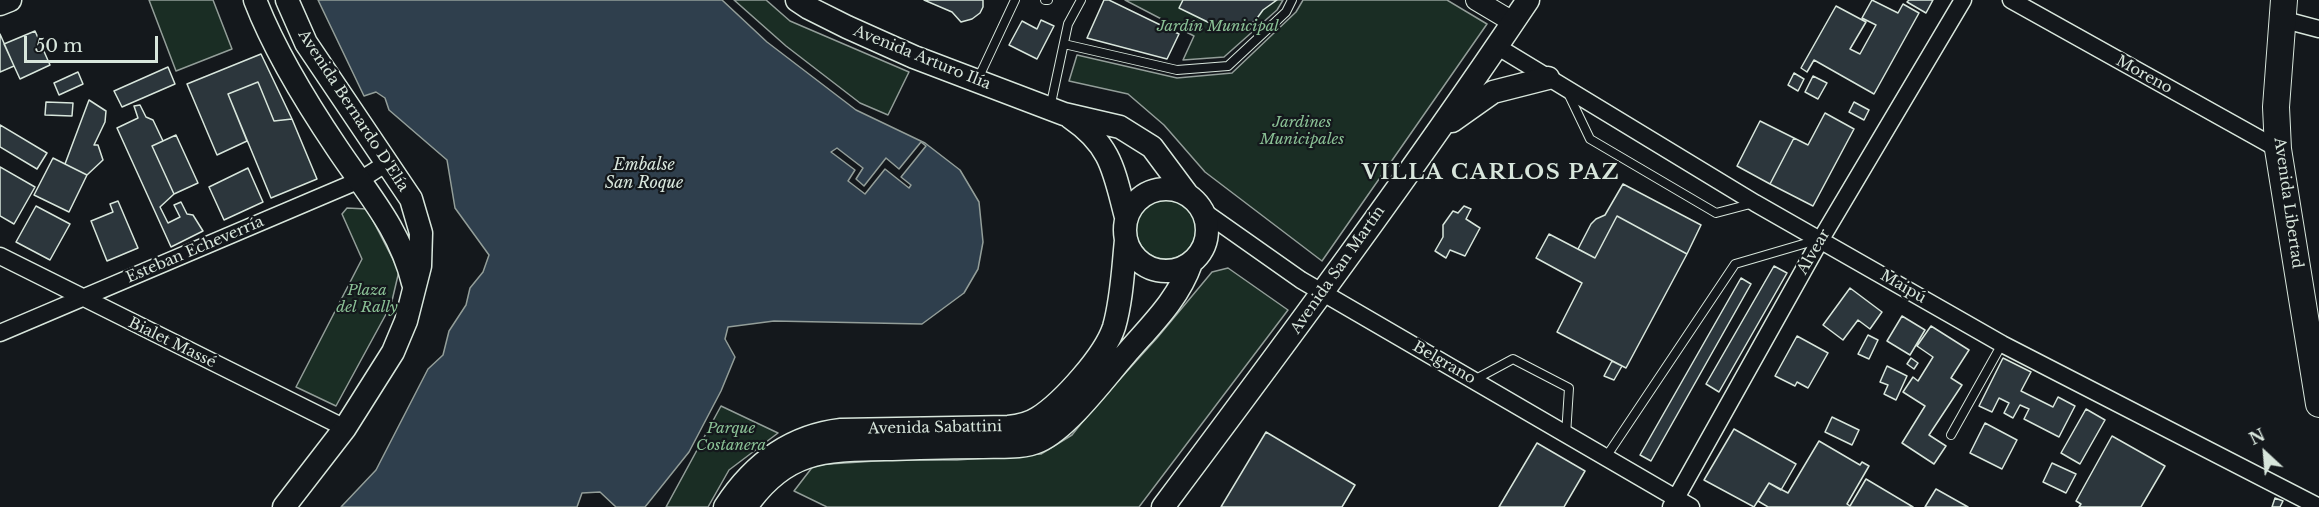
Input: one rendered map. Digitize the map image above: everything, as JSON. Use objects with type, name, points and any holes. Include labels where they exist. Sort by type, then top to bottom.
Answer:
[{"type":"main road","points":[[0,4],[10,0]]},
{"type":"main road","name":"Avenida Bernardo D'Elía","points":[[255,0],[278,48],[336,147],[399,241],[408,261],[414,287]]},
{"type":"main road","name":"Avenida Bernardo D'Elía","points":[[284,507],[345,428],[393,352],[406,321],[422,249],[418,219],[411,200],[306,44],[287,0]]},
{"type":"main road","name":"Avenida Arturo Ilía","points":[[797,0],[809,9],[914,57],[1057,111]]},
{"type":"main road","name":"Avenida San Martín","points":[[1163,507],[1322,293],[1498,47],[1528,0]]},
{"type":"main road","name":"Avenida Libertad","points":[[2282,9],[2276,107],[2278,149],[2319,404]]},
{"type":"main road","points":[[1435,134],[1493,92],[1556,83]]},
{"type":"main road","points":[[1057,111],[1120,127],[1152,147],[1187,194],[1203,211],[1208,233],[1205,245],[1191,263],[1179,269],[1165,271],[1152,269],[1136,258],[1126,240],[1126,217],[1109,157],[1100,142],[1086,128],[1057,111]]},
{"type":"main road","points":[[1126,217],[1132,206],[1151,191],[1170,189],[1187,194]]},
{"type":"main road","name":"Avenida Sabattini","points":[[725,507],[736,490],[764,460],[803,438],[841,430],[1008,428],[1039,417],[1089,368],[1108,342],[1116,317],[1126,240]]},
{"type":"main road","name":"Avenida Sabattini","points":[[746,507],[770,478],[783,468],[798,460],[833,450],[1010,446],[1040,441],[1073,414],[1167,307],[1184,282],[1191,263]]},
{"type":"street","points":[[1476,0],[1514,22]]},
{"type":"street","name":"Alvear","points":[[1673,503],[1821,239],[1963,0]]},
{"type":"street","name":"Moreno","points":[[2010,0],[2278,149]]},
{"type":"street","points":[[2282,9],[2319,28]]},
{"type":"street","name":"Maipú","points":[[1498,47],[1755,203],[2002,344],[2319,507]]},
{"type":"street","name":"Esteban Echeverría","points":[[0,333],[360,180],[387,163]]},
{"type":"street","name":"Belgrano","points":[[1203,211],[1300,280],[1606,457],[1673,503],[1691,507]]},
{"type":"street","name":"Bialet Massé","points":[[0,256],[345,428]]},
{"type":"lane","points":[[976,81],[1015,0]]},
{"type":"lane","points":[[1057,111],[1068,24],[1081,0]]},
{"type":"lane","points":[[1064,44],[1177,70],[1228,66],[1286,12],[1292,0]]},
{"type":"lane","points":[[1556,83],[1590,139],[1716,213],[1755,203]]},
{"type":"lane","points":[[1606,457],[1735,264],[1821,239]]},
{"type":"lane","points":[[1951,435],[2002,344]]},
{"type":"lane","points":[[1474,381],[1513,358],[1569,388],[1566,435]]},
{"type":"green space","points":[[149,0],[213,0],[232,49],[176,71]]},
{"type":"green space","points":[[734,0],[766,0],[790,21],[909,72],[888,115],[860,103],[786,46]]},
{"type":"green space","name":"Jardín Municipal","points":[[1125,0],[1283,0],[1277,10],[1224,57],[1183,60],[1194,36]]},
{"type":"green space","name":"Jardines Municipales","points":[[1303,0],[1447,0],[1487,24],[1322,261],[1205,172],[1164,125],[1128,94],[1069,81],[1077,55],[1177,78],[1232,73],[1296,12]]},
{"type":"green space","points":[[1166,199],[1183,204],[1191,212],[1196,229],[1191,246],[1183,254],[1166,259],[1149,254],[1141,246],[1136,229],[1141,212],[1149,204]]},
{"type":"green space","name":"Plaza del Rally","points":[[347,208],[367,209],[399,271],[391,305],[336,406],[296,387],[362,259],[342,214]]},
{"type":"green space","points":[[1228,268],[1288,310],[1139,507],[827,507],[794,491],[814,465],[891,460],[957,460],[1041,454],[1072,435],[1212,272]]},
{"type":"green space","name":"Parque Costanera","points":[[721,406],[778,433],[729,470],[708,507],[666,507]]},
{"type":"water","name":"Embalse San Roque","points":[[318,0],[722,0],[767,42],[856,110],[925,143],[960,170],[979,202],[983,242],[978,269],[964,293],[922,324],[774,321],[728,327],[725,339],[735,357],[721,391],[689,452],[645,507],[616,507],[600,492],[582,493],[577,507],[341,507],[376,470],[428,369],[443,355],[449,331],[466,305],[470,288],[483,272],[489,255],[455,208],[447,160],[389,110],[385,98],[376,92],[364,96]]},
{"type":"pier","points":[[921,142],[926,146],[901,177],[911,185],[909,188],[885,169],[865,194],[848,181],[855,170],[831,152],[837,148],[863,168],[856,179],[864,186],[886,158],[899,169]]},
{"type":"building","points":[[924,0],[983,0],[983,7],[980,13],[972,19],[961,22],[952,12]]},
{"type":"building","points":[[1104,0],[1109,0],[1179,34],[1167,59],[1087,38]]},
{"type":"building","points":[[1183,0],[1277,0],[1263,10],[1255,21],[1233,30],[1220,28],[1179,8]]},
{"type":"building","points":[[1872,0],[1898,13],[1903,4],[1919,13],[1874,94],[1814,60],[1807,72],[1801,68],[1836,6],[1866,22],[1850,49],[1860,54],[1876,25],[1862,18]]},
{"type":"building","points":[[1909,0],[1933,0],[1926,13],[1907,2]]},
{"type":"building","points":[[1041,20],[1054,26],[1037,59],[1009,45],[1022,21],[1037,29]]},
{"type":"building","points":[[35,31],[50,65],[20,79],[4,44]]},
{"type":"building","points":[[0,34],[14,66],[0,72]]},
{"type":"building","points":[[261,54],[292,119],[274,121],[258,82],[228,94],[247,141],[217,155],[187,84]]},
{"type":"building","points":[[168,67],[175,84],[122,107],[114,91]]},
{"type":"building","points":[[78,72],[83,84],[59,95],[54,83]]},
{"type":"building","points":[[1794,73],[1804,79],[1798,91],[1788,85]]},
{"type":"building","points":[[1813,76],[1827,83],[1818,99],[1805,92]]},
{"type":"building","points":[[258,82],[274,121],[292,119],[317,179],[271,198],[228,94]]},
{"type":"building","points":[[89,100],[106,111],[105,122],[94,145],[98,145],[103,160],[87,175],[65,164]]},
{"type":"building","points":[[46,102],[73,103],[72,116],[45,115]]},
{"type":"building","points":[[1854,102],[1869,110],[1864,120],[1849,112]]},
{"type":"building","points":[[140,105],[146,117],[153,120],[163,141],[152,146],[174,194],[160,207],[168,223],[180,217],[174,205],[181,202],[187,214],[193,215],[203,231],[171,247],[117,128],[138,118],[134,106]]},
{"type":"building","points":[[1825,113],[1854,129],[1813,206],[1770,184],[1794,138],[1808,145]]},
{"type":"building","points":[[1760,121],[1794,138],[1770,184],[1737,166]]},
{"type":"building","points":[[0,125],[47,153],[37,169],[0,147]]},
{"type":"building","points":[[176,135],[198,183],[174,194],[152,146]]},
{"type":"building","points":[[53,158],[87,175],[69,212],[34,195]]},
{"type":"building","points":[[0,167],[35,187],[14,224],[0,216]]},
{"type":"building","points":[[248,168],[263,202],[224,220],[209,187]]},
{"type":"building","points":[[1623,184],[1701,225],[1687,254],[1617,216],[1595,258],[1578,249],[1591,224],[1605,215]]},
{"type":"building","points":[[118,201],[138,248],[107,261],[91,221],[113,212],[110,204]]},
{"type":"building","points":[[36,206],[70,224],[50,260],[16,242]]},
{"type":"building","points":[[1464,206],[1471,209],[1466,219],[1480,228],[1465,256],[1450,250],[1446,258],[1435,251],[1443,237],[1443,225],[1453,211],[1458,213]]},
{"type":"building","points":[[1617,216],[1687,254],[1626,368],[1557,332],[1582,283],[1536,258],[1549,234],[1595,258]]},
{"type":"building","points":[[1774,266],[1787,273],[1719,392],[1706,384]]},
{"type":"building","points":[[1741,278],[1751,284],[1651,461],[1640,455]]},
{"type":"building","points":[[1850,288],[1882,312],[1870,329],[1858,320],[1843,340],[1823,325]]},
{"type":"building","points":[[1902,316],[1925,330],[1910,355],[1887,341]]},
{"type":"building","points":[[1931,326],[1969,350],[1951,378],[1962,385],[1929,435],[1946,446],[1934,464],[1902,443],[1925,406],[1903,392],[1913,377],[1918,381],[1933,357],[1917,346]]},
{"type":"building","points":[[1868,335],[1878,340],[1869,359],[1858,354]]},
{"type":"building","points":[[1797,336],[1828,353],[1808,388],[1797,382],[1795,386],[1775,376]]},
{"type":"building","points":[[1911,358],[1918,363],[1914,369],[1907,364]]},
{"type":"building","points":[[2003,358],[2031,372],[2021,391],[2053,407],[2058,397],[2075,406],[2059,437],[2024,419],[2029,409],[2020,405],[2013,418],[2004,413],[2009,403],[1999,398],[1992,412],[1979,406]]},
{"type":"building","points":[[1612,361],[1622,366],[1614,380],[1604,376]]},
{"type":"building","points":[[1887,366],[1907,376],[1896,400],[1884,394],[1888,385],[1880,382]]},
{"type":"building","points":[[2086,409],[2105,420],[2080,464],[2061,453]]},
{"type":"building","points":[[1832,417],[1859,430],[1852,445],[1825,432]]},
{"type":"building","points":[[1985,423],[2017,440],[2002,469],[1970,453]]},
{"type":"building","points":[[1734,429],[1796,464],[1781,490],[1769,483],[1754,507],[1704,480]]},
{"type":"building","points":[[1266,432],[1355,485],[1342,507],[1221,507]]},
{"type":"building","points":[[2112,436],[2165,466],[2141,507],[2079,507],[2081,504],[2076,501]]},
{"type":"building","points":[[1819,441],[1860,465],[1862,462],[1869,466],[1847,504],[1850,506],[1866,479],[1913,507],[1768,507],[1758,501],[1769,483],[1788,493]]},
{"type":"building","points":[[1537,443],[1585,471],[1564,507],[1499,507]]},
{"type":"building","points":[[2052,463],[2076,474],[2066,493],[2043,482]]},
{"type":"building","points":[[1936,489],[1968,507],[1925,507]]},
{"type":"building","points":[[2275,498],[2283,501],[2280,507],[2272,507]]},
{"type":"district","name":"VILLA CARLOS PAZ","points":[[1491,173]]}]
